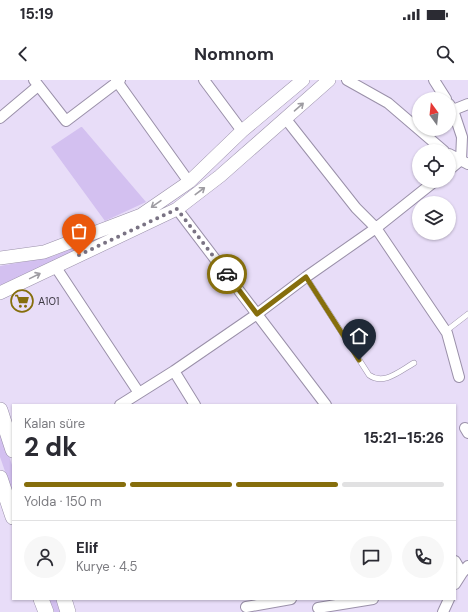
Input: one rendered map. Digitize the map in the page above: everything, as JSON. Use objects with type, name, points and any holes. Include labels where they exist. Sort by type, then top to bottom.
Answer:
[{"type":"main road","points":[[0,410],[12,447]]},
{"type":"main road","points":[[0,478],[3,495],[12,515]]},
{"type":"main road","points":[[64,600],[68,612]]},
{"type":"street","points":[[204,80],[242,131]]},
{"type":"street","points":[[0,258],[44,252],[135,218],[189,182],[242,131],[303,80]]},
{"type":"street","points":[[0,293],[177,209],[220,176],[329,80]]},
{"type":"street","points":[[347,80],[388,103],[436,144]]},
{"type":"street","points":[[434,80],[442,92]]},
{"type":"street","points":[[0,118],[36,83],[66,121],[117,81],[189,182]]},
{"type":"street","points":[[456,106],[468,104]]},
{"type":"street","points":[[285,118],[356,208],[376,228],[446,331],[459,377]]},
{"type":"street","points":[[456,121],[462,137],[464,162]]},
{"type":"street","points":[[122,404],[174,371],[257,314],[306,277],[376,228],[426,188]]},
{"type":"street","points":[[177,209],[325,404]]},
{"type":"street","points":[[55,266],[139,394]]},
{"type":"street","points":[[174,371],[194,404]]},
{"type":"street","points":[[456,562],[465,570],[456,583]]},
{"type":"street","points":[[246,607],[285,600]]},
{"type":"street","points":[[318,606],[365,600]]},
{"type":"street","points":[[443,612],[449,600]]},
{"type":"lane","points":[[306,277],[369,375],[376,379],[387,378],[414,363]]},
{"type":"lane","points":[[446,331],[468,314]]},
{"type":"shaded area","points":[[81,127],[146,202],[105,221],[51,147]]},
{"type":"shaded area","points":[[136,223],[0,287],[0,266],[51,257]]},
{"type":"shaded area","points":[[0,429],[12,465],[12,491],[0,457]]},
{"type":"shaded area","points":[[48,600],[58,600],[62,612],[53,612]]},
{"type":"way so far","points":[[79,255],[177,209],[227,274]]},
{"type":"place","name":"A101","points":[[22,301]]},
{"type":"route","points":[[227,274],[257,314],[306,277],[359,360]]}]
